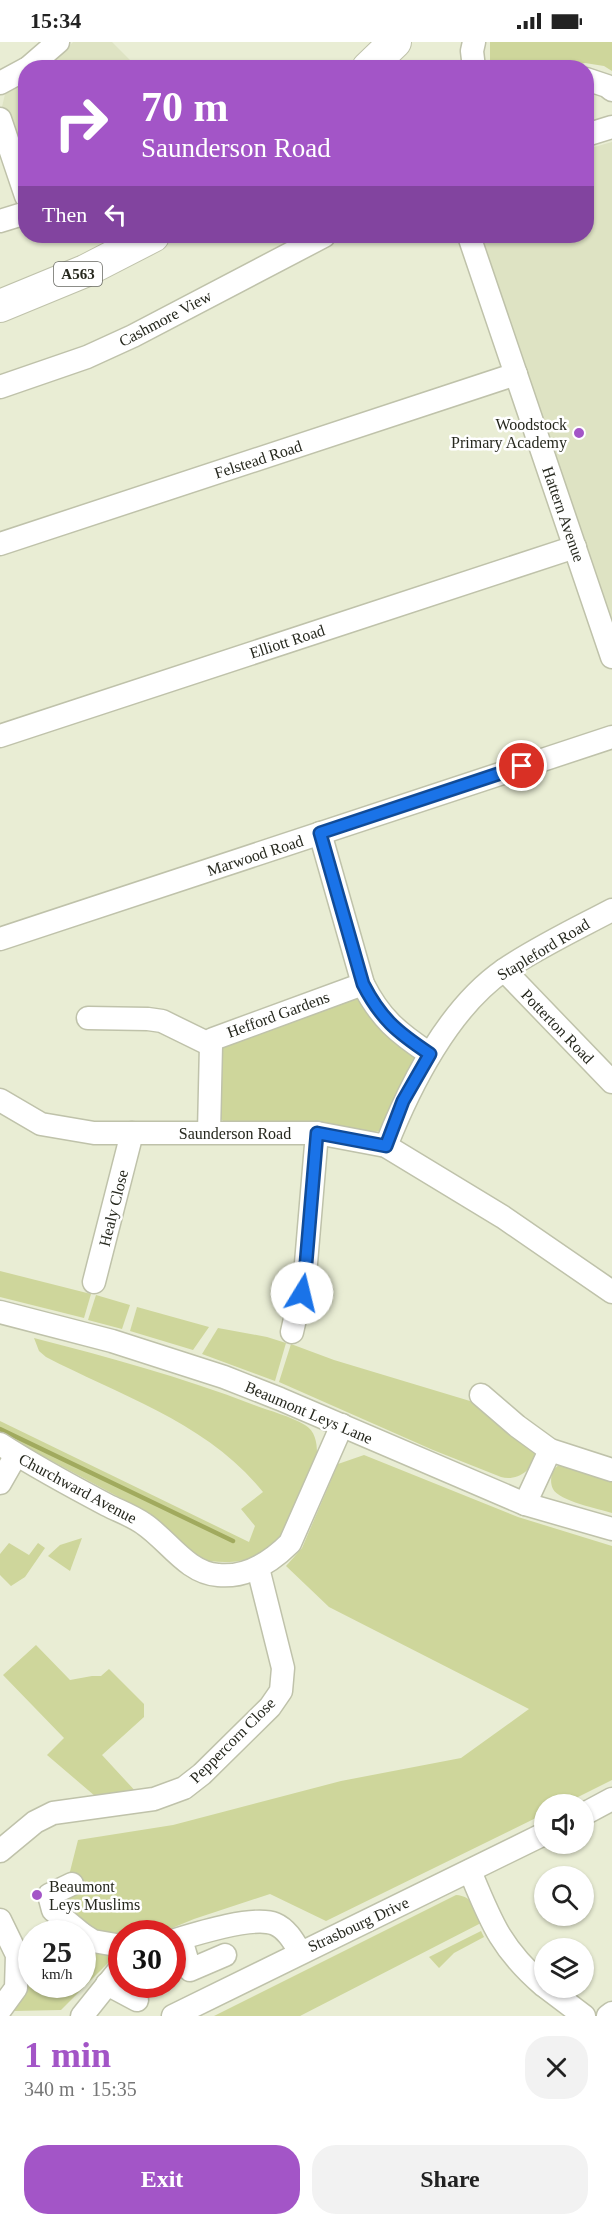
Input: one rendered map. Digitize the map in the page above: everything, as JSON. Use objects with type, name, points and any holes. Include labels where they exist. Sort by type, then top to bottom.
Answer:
[{"type":"highway","points":[[376,60],[395,42]]},
{"type":"highway","name":"A563","points":[[0,306],[85,271],[139,243]]},
{"type":"street","points":[[37,60],[58,42]]},
{"type":"street","points":[[473,60],[474,42]]},
{"type":"street","points":[[0,82],[18,73]]},
{"type":"street","points":[[594,82],[612,90]]},
{"type":"street","points":[[0,119],[18,172]]},
{"type":"street","points":[[594,133],[612,127]]},
{"type":"street","points":[[0,221],[18,215]]},
{"type":"street","name":"Cashmore View","points":[[0,387],[87,357],[133,336],[311,243]]},
{"type":"street","name":"Hattern Avenue","points":[[471,243],[612,657]]},
{"type":"street","name":"Felstead Road","points":[[0,544],[516,374]]},
{"type":"street","name":"Elliott Road","points":[[0,736],[575,547]]},
{"type":"street","name":"Marwood Road","points":[[0,939],[612,737]]},
{"type":"street","points":[[320,833],[363,984],[373,1003],[387,1021],[405,1038],[430,1054]]},
{"type":"street","name":"Stapleford Road","points":[[386,1146],[403,1101],[430,1054],[477,992],[504,970],[612,910]]},
{"type":"street","name":"Potterton Road","points":[[504,970],[612,1082]]},
{"type":"street","name":"Hefford Gardens","points":[[209,1132],[213,1039],[363,984]]},
{"type":"street","points":[[88,1018],[162,1021],[211,1045]]},
{"type":"street","name":"Saunderson Road","points":[[0,1100],[41,1124],[94,1133],[317,1133],[386,1146],[503,1217],[612,1292]]},
{"type":"street","name":"Healy Close","points":[[94,1282],[132,1133]]},
{"type":"street","points":[[292,1332],[305,1275],[317,1133]]},
{"type":"street","name":"Beaumont Leys Lane","points":[[0,1311],[111,1341],[224,1377],[525,1504],[612,1528]]},
{"type":"street","points":[[481,1395],[517,1426],[550,1450],[612,1470]]},
{"type":"street","name":"Churchward Avenue","points":[[8,1449],[144,1524],[196,1568],[216,1576],[239,1574],[258,1568],[276,1557],[290,1543],[342,1425]]},
{"type":"street","points":[[0,1484],[8,1449]]},
{"type":"street","points":[[525,1504],[550,1450]]},
{"type":"street","name":"Peppercorn Close","points":[[0,1851],[35,1822],[53,1813],[154,1799],[184,1788],[202,1774],[270,1707],[281,1690],[283,1668],[258,1568]]},
{"type":"street","points":[[594,1809],[612,1799]]},
{"type":"street","name":"Strasbourg Drive","points":[[173,2016],[534,1839]]},
{"type":"street","points":[[470,1871],[501,1940],[534,1977]]},
{"type":"street","points":[[64,1920],[52,1910],[49,1895],[72,1884]]},
{"type":"street","points":[[0,1920],[17,1955],[16,1988],[0,2010]]},
{"type":"street","points":[[186,1938],[242,1923],[260,1922],[275,1924],[291,1937],[300,1952]]},
{"type":"street","points":[[186,1971],[225,1955]]},
{"type":"street","points":[[82,2016],[107,1984],[137,2000]]},
{"type":"street","points":[[560,1998],[584,2016]]},
{"type":"shaded area","points":[[73,42],[112,42],[130,60],[56,60]]},
{"type":"shaded area","points":[[18,88],[18,149],[2,107],[5,94]]},
{"type":"shaded area","name":"Woodstock Primary Academy","points":[[612,142],[612,630],[483,243],[594,243],[594,147]]},
{"type":"green space","points":[[490,42],[612,42],[612,71],[604,66],[594,64],[594,60],[490,60]]},
{"type":"green space","points":[[358,997],[414,1058],[415,1063],[380,1131],[304,1123],[223,1121],[220,1118],[218,1039]]},
{"type":"green space","points":[[0,1271],[91,1294],[84,1318],[0,1297]]},
{"type":"green space","points":[[96,1295],[130,1305],[122,1329],[88,1320]]},
{"type":"green space","points":[[137,1307],[209,1327],[193,1350],[130,1331]]},
{"type":"green space","points":[[218,1328],[286,1343],[275,1381],[202,1354]]},
{"type":"green space","points":[[34,1338],[200,1385],[286,1416],[308,1427],[315,1437],[317,1453],[293,1514],[271,1546],[255,1556],[235,1561],[210,1561],[209,1566],[139,1508],[0,1433],[0,1421],[249,1542],[255,1526],[241,1509],[263,1492],[241,1468],[216,1447],[162,1413],[46,1357],[39,1351]]},
{"type":"green space","points":[[291,1344],[334,1360],[470,1401],[534,1450],[532,1463],[519,1476],[501,1477],[433,1450],[279,1382]]},
{"type":"green space","points":[[364,1455],[518,1517],[612,1546],[612,1780],[584,1794],[534,1794],[534,1819],[326,1921],[270,1894],[186,1922],[186,1920],[108,1920],[108,1963],[96,1975],[96,1920],[53,1920],[63,1899],[78,1840],[173,1825],[341,1781],[461,1758],[529,1709],[329,1607],[286,1566],[302,1548],[338,1464]]},
{"type":"green space","points":[[560,1464],[612,1477],[612,1513],[571,1501],[557,1493],[552,1487],[551,1477],[553,1470]]},
{"type":"green space","points":[[82,1538],[70,1571],[48,1556],[60,1545]]},
{"type":"green space","points":[[9,1543],[29,1555],[38,1543],[45,1548],[25,1577],[11,1586],[0,1575],[0,1554]]},
{"type":"green space","points":[[36,1645],[70,1680],[101,1676],[109,1669],[144,1704],[144,1717],[102,1755],[138,1794],[95,1796],[47,1755],[64,1738],[3,1675]]},
{"type":"green space","points":[[456,1895],[470,1901],[481,1923],[300,2016],[214,2016]]},
{"type":"green space","points":[[481,1931],[484,1937],[454,1953],[439,1968],[429,1957]]},
{"type":"green space","points":[[18,1967],[18,1998],[73,1998],[61,2010],[14,2011],[5,1981]]},
{"type":"waterway","points":[[0,1429],[233,1541]]},
{"type":"place","name":"Woodstock Primary Academy","points":[[579,433]]},
{"type":"place","name":"Beaumont Leys Muslims","points":[[37,1895]]},
{"type":"route","points":[[302,1293],[317,1133],[386,1146],[403,1101],[430,1054],[405,1038],[387,1021],[373,1003],[363,984],[320,833],[522,766]]}]
